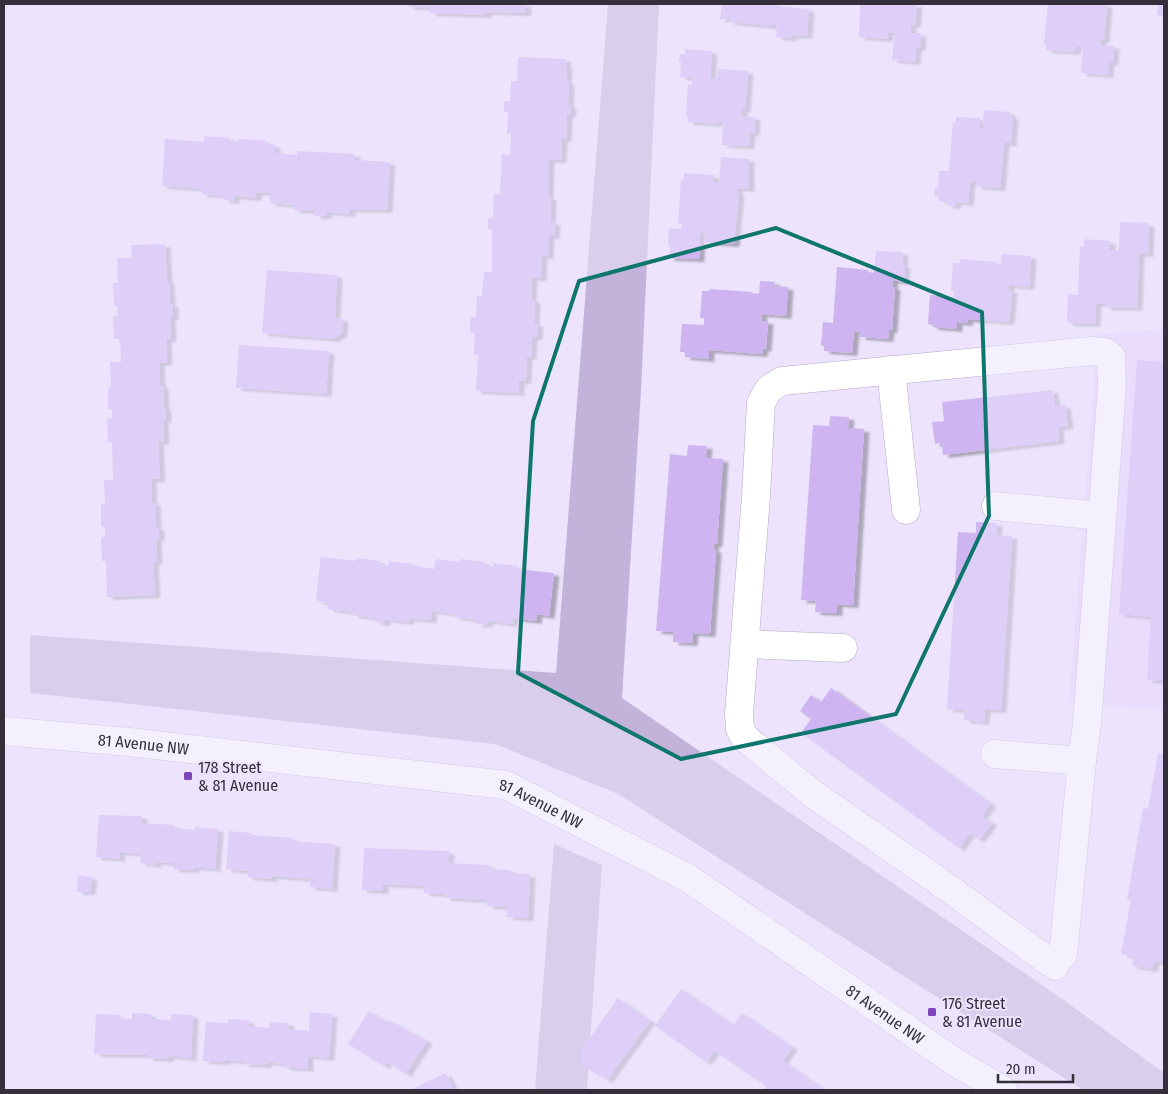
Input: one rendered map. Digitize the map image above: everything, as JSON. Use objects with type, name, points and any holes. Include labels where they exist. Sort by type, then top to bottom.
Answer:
[{"type":"street","points":[[1091,351],[1105,352],[1110,357],[1112,385],[1087,724],[1059,960],[937,880],[813,794],[746,738],[740,729],[739,714],[761,403],[769,388],[782,381],[891,370],[1091,351]]},
{"type":"street","points":[[891,370],[906,510]]},
{"type":"street","points":[[996,506],[1102,516]]},
{"type":"street","points":[[745,644],[843,648]]},
{"type":"street","name":"81 Avenue NW","points":[[4,731],[129,742],[506,785],[688,878],[952,1060],[1003,1090]]},
{"type":"street","points":[[995,754],[1082,761]]},
{"type":"highlighted area","points":[[776,228],[982,312],[989,516],[896,714],[681,759],[518,673],[533,421],[579,281]]},
{"type":"shaded area","points":[[608,4],[659,4],[641,390],[622,698],[1058,996],[1164,1073],[1164,1090],[1083,1090],[618,794],[495,744],[30,693],[30,635],[556,673]]},
{"type":"shaded area","points":[[1164,330],[1164,710],[1069,703],[1098,334]]},
{"type":"shaded area","points":[[554,844],[602,865],[587,1090],[535,1090]]},
{"type":"building","points":[[408,4],[526,4],[526,13],[486,12],[486,15],[430,13],[430,7],[408,7]]},
{"type":"building","points":[[722,4],[778,4],[778,6],[809,9],[807,36],[792,35],[792,38],[776,37],[777,25],[729,22],[730,19],[720,19]]},
{"type":"building","points":[[860,4],[917,4],[915,25],[911,25],[911,33],[921,33],[920,48],[916,48],[915,62],[892,60],[895,33],[888,32],[887,39],[859,37]]},
{"type":"building","points":[[1048,4],[1107,4],[1104,40],[1101,40],[1100,45],[1114,46],[1113,62],[1109,62],[1108,75],[1081,73],[1083,47],[1075,47],[1075,52],[1046,50],[1046,45],[1044,45]]},
{"type":"building","points":[[1158,4],[1164,4],[1164,16],[1157,15]]},
{"type":"building","points":[[685,49],[712,51],[710,78],[717,78],[718,69],[748,71],[745,109],[742,109],[742,116],[755,117],[754,133],[750,133],[749,146],[722,145],[723,123],[688,122],[688,116],[686,116],[688,84],[692,85],[692,78],[680,77],[681,62],[679,61],[680,54],[685,54]]},
{"type":"building","points":[[518,57],[566,59],[566,81],[569,82],[568,105],[571,105],[570,115],[567,114],[566,139],[562,139],[561,160],[549,160],[548,197],[551,197],[550,222],[555,222],[554,236],[549,236],[548,256],[542,256],[541,278],[532,278],[531,300],[535,300],[534,324],[538,324],[537,337],[532,337],[531,357],[527,356],[526,381],[519,381],[519,393],[476,391],[478,355],[474,355],[475,333],[470,332],[470,317],[476,317],[477,296],[482,296],[484,272],[492,272],[492,230],[488,229],[488,218],[493,218],[494,194],[500,194],[502,154],[510,155],[511,134],[507,134],[508,112],[504,112],[504,101],[510,101],[511,81],[517,81]]},
{"type":"building","points":[[984,110],[1010,112],[1010,117],[1013,117],[1011,143],[1004,143],[1000,188],[976,186],[976,182],[970,182],[968,203],[956,202],[955,206],[947,205],[947,202],[939,201],[939,196],[934,196],[935,188],[938,188],[939,171],[949,171],[953,122],[956,123],[956,117],[980,118],[979,128],[982,129]]},
{"type":"building","points":[[204,136],[230,138],[230,142],[238,142],[238,139],[265,140],[265,144],[275,145],[275,153],[297,155],[297,151],[355,154],[355,160],[390,162],[387,210],[350,209],[350,214],[327,212],[326,216],[315,216],[315,211],[294,210],[294,205],[270,203],[270,193],[256,192],[256,198],[234,196],[234,201],[224,200],[224,196],[202,194],[202,189],[162,186],[165,139],[204,142]]},
{"type":"building","points":[[721,157],[749,159],[749,189],[737,188],[737,193],[739,193],[734,244],[704,242],[705,233],[700,232],[699,259],[669,258],[669,228],[681,229],[682,224],[678,224],[681,179],[684,179],[684,173],[714,175],[713,183],[719,183]]},
{"type":"building","points":[[1120,222],[1148,223],[1149,228],[1148,254],[1139,253],[1137,308],[1105,307],[1105,304],[1096,303],[1095,324],[1068,323],[1068,294],[1078,295],[1080,247],[1084,247],[1084,239],[1110,241],[1110,250],[1119,250]]},
{"type":"building","points":[[165,244],[167,281],[169,281],[170,304],[173,304],[173,317],[170,317],[171,339],[166,339],[167,362],[159,363],[160,385],[163,385],[164,408],[166,408],[166,420],[163,420],[164,441],[158,442],[160,479],[151,479],[156,527],[159,527],[159,538],[156,538],[157,562],[153,562],[155,595],[107,597],[106,561],[102,561],[101,537],[105,537],[105,527],[101,527],[101,504],[105,504],[104,480],[113,480],[112,442],[108,442],[107,419],[112,418],[112,409],[108,409],[108,387],[111,387],[110,362],[121,362],[120,339],[114,339],[113,316],[118,316],[117,306],[114,306],[113,283],[118,283],[117,258],[132,258],[131,245]]},
{"type":"building","points":[[876,251],[903,252],[902,265],[905,265],[904,282],[893,280],[892,287],[895,287],[892,330],[889,330],[888,339],[860,337],[861,332],[854,331],[852,353],[824,351],[824,346],[821,346],[823,322],[833,323],[837,267],[868,270],[868,273],[874,273]]},
{"type":"building","points":[[1002,254],[1031,256],[1029,287],[1009,285],[1008,290],[1012,290],[1009,322],[968,319],[967,323],[957,322],[957,329],[933,327],[933,325],[928,324],[930,295],[953,297],[954,291],[951,291],[953,263],[960,263],[960,259],[996,262],[996,265],[1001,266]]},
{"type":"building","points":[[267,270],[337,275],[335,318],[343,319],[342,333],[334,339],[262,333]]},
{"type":"building","points":[[760,281],[775,282],[774,286],[788,287],[786,316],[762,314],[761,321],[768,321],[766,349],[763,348],[762,354],[709,350],[709,359],[685,357],[685,352],[680,352],[682,324],[704,325],[704,318],[700,318],[702,291],[710,291],[710,289],[759,294]]},
{"type":"building","points":[[239,345],[329,351],[326,394],[236,388]]},
{"type":"building","points":[[1137,360],[1164,362],[1164,681],[1147,680],[1151,617],[1119,614]]},
{"type":"building","points":[[1053,390],[1055,406],[1065,405],[1068,426],[1058,427],[1059,441],[943,455],[942,443],[935,444],[932,422],[944,421],[942,402]]},
{"type":"building","points":[[830,416],[849,417],[848,428],[864,429],[853,605],[837,604],[837,613],[815,612],[816,601],[801,600],[813,425],[829,426]]},
{"type":"building","points":[[688,445],[707,446],[706,458],[723,459],[717,544],[714,544],[713,549],[716,550],[710,634],[693,633],[692,643],[673,642],[673,632],[656,631],[670,454],[687,456]]},
{"type":"building","points":[[976,522],[997,523],[996,535],[1012,536],[1001,710],[985,709],[984,722],[964,720],[965,710],[947,709],[958,532],[976,533]]},
{"type":"building","points":[[321,557],[356,561],[356,558],[380,561],[380,565],[388,566],[389,561],[434,569],[436,559],[460,562],[460,559],[485,562],[485,566],[493,567],[493,563],[518,566],[517,569],[554,573],[549,616],[537,614],[536,621],[513,618],[512,624],[488,621],[487,625],[477,624],[477,620],[454,617],[455,614],[432,611],[431,620],[409,618],[408,622],[385,619],[385,623],[375,622],[375,618],[352,615],[353,612],[328,609],[329,603],[317,601]]},
{"type":"building","points":[[831,688],[991,804],[982,816],[992,823],[979,840],[970,833],[959,848],[801,733],[811,719],[800,711],[811,695],[821,702]]},
{"type":"building","points":[[1158,753],[1164,754],[1164,962],[1154,961],[1152,969],[1132,966],[1134,957],[1121,954],[1131,900],[1127,900],[1143,808],[1148,809]]},
{"type":"building","points":[[99,815],[142,816],[142,823],[174,825],[174,828],[195,830],[195,827],[218,829],[215,869],[194,867],[194,870],[173,869],[173,863],[156,862],[156,865],[140,863],[141,854],[120,852],[120,859],[96,857]]},
{"type":"building","points":[[229,831],[252,833],[251,835],[292,838],[292,841],[335,844],[332,889],[310,887],[310,879],[272,876],[272,879],[248,877],[248,871],[226,869]]},
{"type":"building","points":[[364,848],[449,851],[448,863],[490,865],[489,869],[511,870],[511,873],[530,874],[528,918],[507,917],[508,907],[487,906],[487,900],[445,898],[445,894],[424,893],[424,886],[383,884],[383,891],[362,890]]},
{"type":"building","points":[[78,875],[92,877],[90,892],[77,892]]},
{"type":"building","points":[[681,989],[733,1025],[742,1013],[792,1047],[783,1061],[825,1090],[764,1090],[766,1086],[715,1051],[706,1062],[655,1026]]},
{"type":"building","points":[[618,998],[650,1021],[607,1080],[582,1065],[582,1049]]},
{"type":"building","points":[[369,1011],[387,1022],[389,1020],[427,1041],[406,1074],[387,1062],[384,1066],[348,1044]]},
{"type":"building","points":[[310,1012],[332,1014],[329,1058],[308,1056],[308,1069],[284,1067],[284,1064],[267,1062],[266,1065],[244,1064],[244,1061],[203,1061],[206,1022],[228,1023],[228,1019],[249,1020],[249,1026],[269,1028],[270,1022],[289,1023],[288,1029],[309,1031]]},
{"type":"building","points":[[132,1013],[151,1014],[151,1019],[171,1020],[171,1014],[193,1015],[191,1058],[169,1056],[168,1059],[148,1058],[148,1055],[94,1054],[96,1014],[119,1015],[119,1018],[132,1019]]},
{"type":"building","points":[[446,1073],[454,1090],[410,1090]]},
{"type":"place","name":"178 Street & 81 Avenue","points":[[188,776]]},
{"type":"place","name":"176 Street & 81 Avenue","points":[[932,1012]]}]
